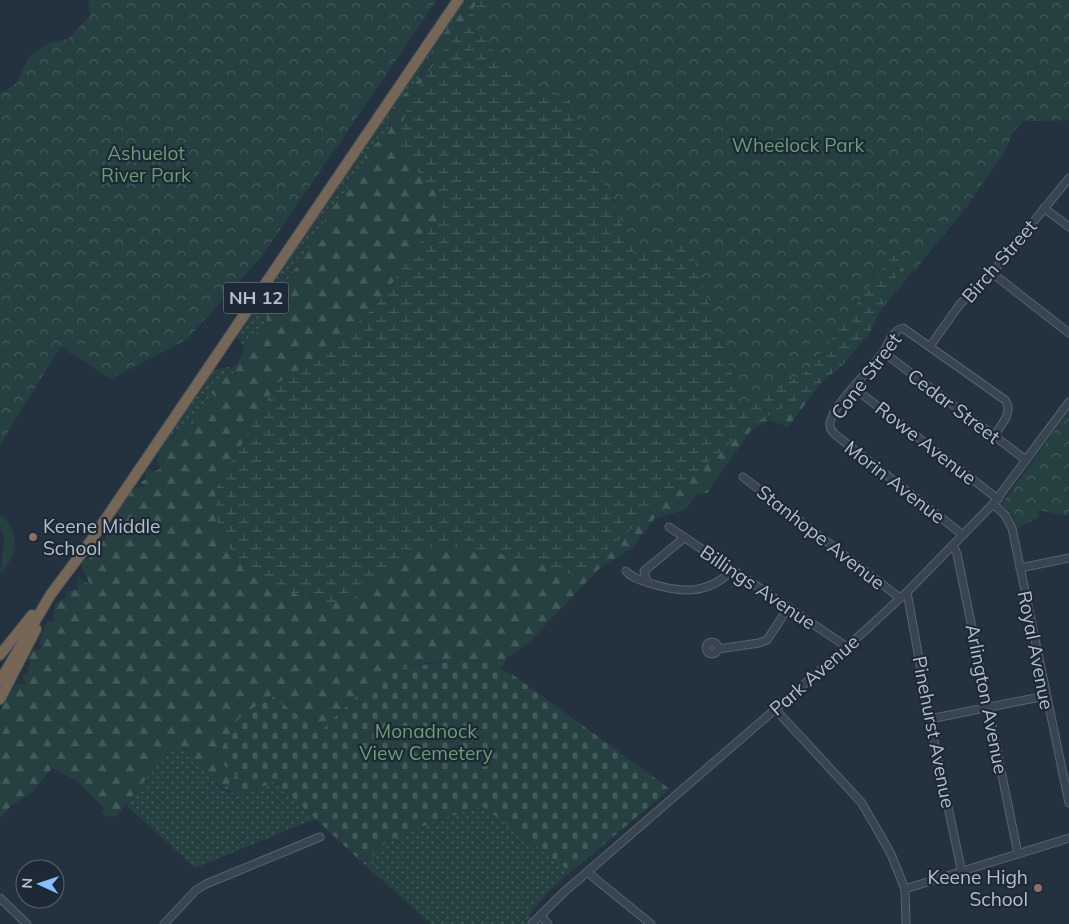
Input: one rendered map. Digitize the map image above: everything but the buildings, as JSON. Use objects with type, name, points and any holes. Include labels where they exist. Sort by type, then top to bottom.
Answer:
[{"type":"highway","name":"NH 12","points":[[0,681],[51,594],[90,542],[458,0]]},
{"type":"highway","points":[[0,655],[51,594]]},
{"type":"highway","points":[[0,699],[30,643],[51,594]]},
{"type":"street","name":"Birch Street","points":[[931,345],[960,304],[992,273],[1069,178]]},
{"type":"street","points":[[1044,208],[1069,227]]},
{"type":"street","points":[[992,273],[1069,332]]},
{"type":"street","name":"Cone Street","points":[[830,428],[832,417],[895,332],[903,328],[931,345]]},
{"type":"street","points":[[931,345],[1008,404],[1008,412],[994,436]]},
{"type":"street","name":"Cedar Street","points":[[882,352],[1026,460]]},
{"type":"street","name":"Rowe Avenue","points":[[854,388],[996,501]]},
{"type":"street","name":"Park Avenue","points":[[532,924],[587,872],[847,647],[907,592],[996,501],[1069,402]]},
{"type":"street","name":"Morin Avenue","points":[[830,428],[837,436],[963,535]]},
{"type":"street","name":"Stanhope Avenue","points":[[743,477],[900,598]]},
{"type":"street","name":"Royal Avenue","points":[[996,501],[1009,521],[1069,803]]},
{"type":"street","name":"Billings Avenue","points":[[669,527],[847,647]]},
{"type":"street","points":[[647,582],[644,572],[684,538]]},
{"type":"street","name":"Arlington Avenue","points":[[953,545],[957,554],[1018,854]]},
{"type":"street","points":[[1020,568],[1069,558]]},
{"type":"street","points":[[626,571],[636,579],[668,589],[691,590],[716,584],[733,570]]},
{"type":"street","name":"Pinehurst Avenue","points":[[907,592],[930,719],[962,873]]},
{"type":"street","points":[[718,649],[759,644],[766,640],[788,607]]},
{"type":"street","points":[[930,719],[1045,696]]},
{"type":"street","points":[[775,709],[861,802],[890,854],[905,889],[906,924]]},
{"type":"street","points":[[164,924],[201,887],[320,837]]},
{"type":"street","points":[[905,889],[962,873],[1069,838]]},
{"type":"street","points":[[587,872],[652,924]]},
{"type":"street","points":[[0,898],[27,924]]},
{"type":"street","points":[[540,915],[548,924]]},
{"type":"green space","name":"Ashuelot River Park","points":[[88,0],[437,0],[262,256],[186,340],[110,379],[61,346],[0,445],[0,94],[17,83],[29,56],[49,43],[68,39],[90,16]]},
{"type":"green space","points":[[463,0],[469,0],[469,5],[424,67],[413,87],[401,97],[389,125],[389,132],[365,153],[357,175],[332,209],[267,314],[266,326],[255,341],[247,342],[245,348],[238,338],[239,330]]},
{"type":"green space","points":[[469,0],[1069,0],[1069,120],[1023,121],[1013,132],[1003,154],[961,214],[832,368],[788,427],[770,420],[751,430],[707,493],[698,493],[685,510],[655,518],[631,549],[601,567],[528,643],[506,659],[501,669],[481,660],[427,663],[394,669],[356,697],[320,732],[225,766],[236,775],[224,789],[210,779],[197,762],[192,762],[180,746],[173,751],[167,752],[117,816],[111,817],[101,814],[104,808],[77,781],[52,768],[30,794],[13,804],[0,818],[0,711],[10,685],[26,684],[22,675],[29,672],[27,668],[30,665],[28,657],[32,652],[30,649],[40,650],[43,646],[40,644],[41,636],[47,622],[53,621],[55,604],[67,596],[66,591],[78,590],[78,576],[84,582],[90,584],[82,568],[83,560],[89,559],[92,555],[92,545],[105,540],[108,527],[113,526],[114,519],[120,518],[120,515],[117,514],[120,503],[133,488],[144,487],[141,482],[146,479],[144,469],[150,469],[152,472],[160,469],[158,461],[160,445],[168,445],[179,429],[185,429],[188,425],[193,424],[197,415],[203,412],[207,401],[216,400],[212,391],[228,375],[233,374],[233,365],[237,365],[247,342],[255,340],[258,328],[266,326],[267,314],[332,209],[357,175],[365,153],[389,132],[394,103],[416,82],[448,28],[469,5]]},
{"type":"green space","points":[[479,0],[609,0],[916,237],[870,332],[842,366],[806,395],[751,425],[577,576],[519,558],[458,547],[438,547],[418,549],[407,552],[397,558],[366,591],[347,603],[340,604],[298,595],[256,573],[233,552],[221,535],[217,522],[215,509],[216,489],[277,383],[314,361],[375,307],[438,219],[444,204],[408,157],[401,141],[401,128],[417,91]]},
{"type":"green space","name":"Wheelock Park","points":[[489,0],[1069,0],[1069,120],[1023,121],[1013,132],[1003,154],[961,214],[932,247],[915,271],[893,255],[809,369],[744,411],[687,238],[636,257],[569,100],[507,69],[473,24]]},
{"type":"green space","points":[[227,367],[233,368],[233,374],[216,396],[216,400],[197,415],[193,425],[174,433],[168,445],[160,445],[207,375],[214,370]]},
{"type":"green space","points":[[1069,411],[1069,516],[1038,510],[1039,517],[1018,528],[1013,516],[1003,505],[1003,502]]},
{"type":"green space","points":[[0,515],[12,528],[15,544],[10,560],[0,575],[4,536],[0,527]]},
{"type":"green space","name":"Monadnock View Cemetery","points":[[458,660],[481,660],[513,675],[670,789],[571,872],[482,806],[400,835],[380,847],[365,865],[275,781],[245,795],[224,789],[236,775],[225,766],[219,753],[239,718],[271,695],[320,732],[356,697],[394,669]]},
{"type":"green space","points":[[181,746],[220,788],[233,793],[248,792],[275,781],[317,820],[307,822],[195,868],[126,805],[167,752]]},
{"type":"green space","points":[[482,806],[571,872],[550,890],[529,915],[532,918],[526,924],[431,924],[365,865],[380,847],[400,835]]},
{"type":"place","name":"Keene Middle School","points":[[33,537]]},
{"type":"place","name":"Keene High School","points":[[1038,888]]}]
